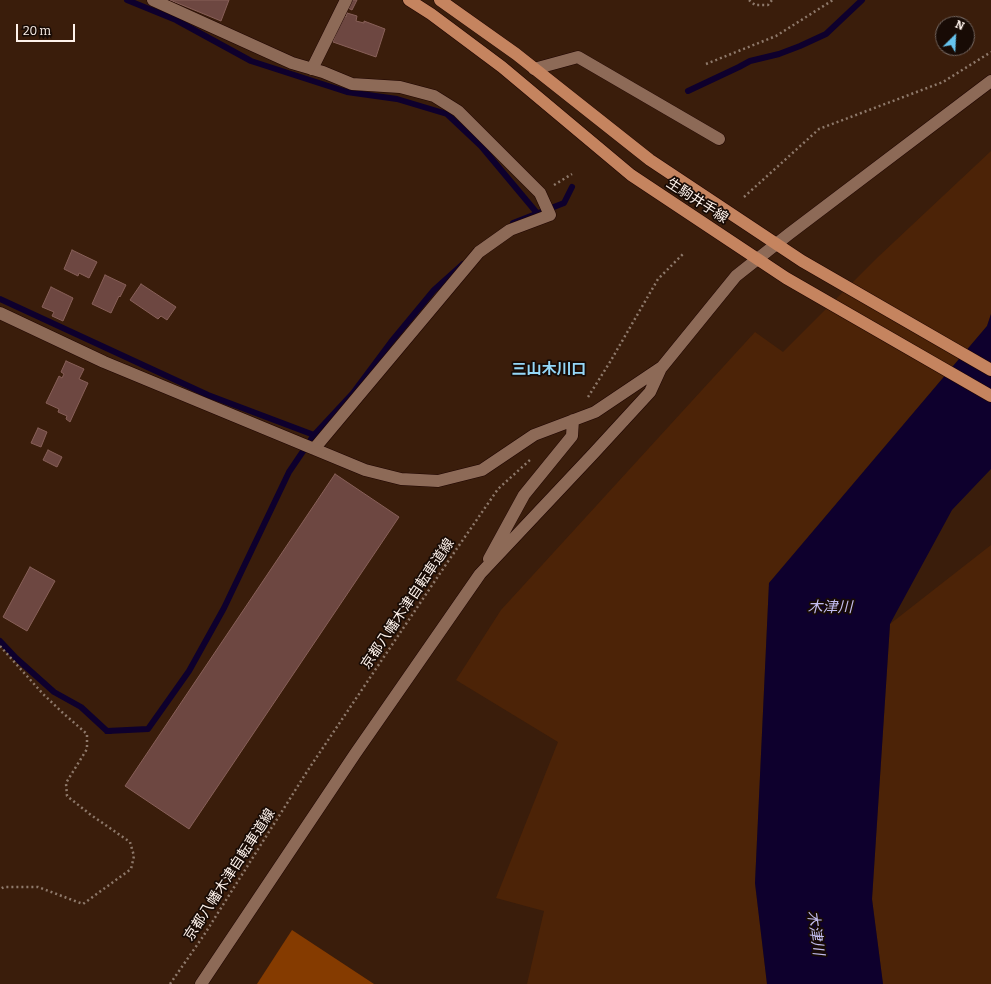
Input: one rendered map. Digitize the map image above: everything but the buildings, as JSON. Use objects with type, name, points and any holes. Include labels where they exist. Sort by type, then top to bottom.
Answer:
[{"type":"main road","name":"生駒井手線","points":[[409,0],[431,14],[502,67],[631,175],[786,278],[991,396]]},
{"type":"main road","name":"生駒井手線","points":[[440,0],[516,54],[650,160],[802,261],[991,370]]},
{"type":"street","points":[[153,0],[292,63],[323,72],[352,84],[400,87],[434,96],[458,111],[540,193],[550,216],[510,230],[479,252],[314,449]]},
{"type":"street","points":[[312,69],[346,0]]},
{"type":"street","points":[[534,69],[578,57],[720,139]]},
{"type":"street","points":[[480,574],[650,392],[662,366],[736,276],[991,81]]},
{"type":"street","points":[[0,313],[104,362],[314,449],[365,470],[401,479],[438,481],[482,470],[534,435],[595,412],[662,366]]},
{"type":"street","points":[[201,984],[355,754],[480,574],[524,495],[572,436],[573,420]]},
{"type":"path","points":[[749,0],[755,4],[768,5],[772,0]]},
{"type":"path","points":[[706,64],[776,36],[833,0]]},
{"type":"path","points":[[744,197],[819,129],[943,82],[991,52]]},
{"type":"path","points":[[540,193],[572,174]]},
{"type":"path","points":[[573,420],[610,362],[658,279],[684,253]]},
{"type":"path","name":"京都八幡木津自転車道線","points":[[170,984],[204,934],[308,770],[449,560],[498,489],[533,457]]},
{"type":"path","points":[[0,646],[43,694],[87,734],[87,749],[66,783],[67,796],[130,842],[134,856],[131,869],[83,904],[38,887],[0,888]]},
{"type":"shaded area","points":[[991,151],[991,314],[987,326],[769,583],[755,883],[767,984],[527,984],[544,911],[496,898],[558,742],[456,680],[501,610],[755,332],[783,352],[878,257]]},
{"type":"shaded area","points":[[991,545],[991,984],[883,984],[872,899],[890,624]]},
{"type":"shaded area","points":[[292,930],[374,984],[257,984]]},
{"type":"water","name":"木津川","points":[[991,314],[991,469],[952,510],[890,624],[872,899],[883,984],[767,984],[755,883],[769,583],[987,326]]},
{"type":"waterway","points":[[127,0],[176,20],[251,61],[347,92],[397,99],[447,114],[481,146],[537,213]]},
{"type":"waterway","points":[[688,91],[750,61],[779,54],[826,34],[862,0]]},
{"type":"waterway","points":[[513,223],[564,203],[572,187]]},
{"type":"waterway","points":[[107,731],[148,729],[189,671],[224,608],[289,472],[314,435],[353,393],[391,342],[434,290],[463,264]]},
{"type":"waterway","points":[[0,299],[208,395],[314,435]]},
{"type":"waterway","points":[[0,641],[16,658],[54,692],[81,707],[107,731],[111,731]]},
{"type":"district","name":"三山木川口","points":[[549,370]]}]
